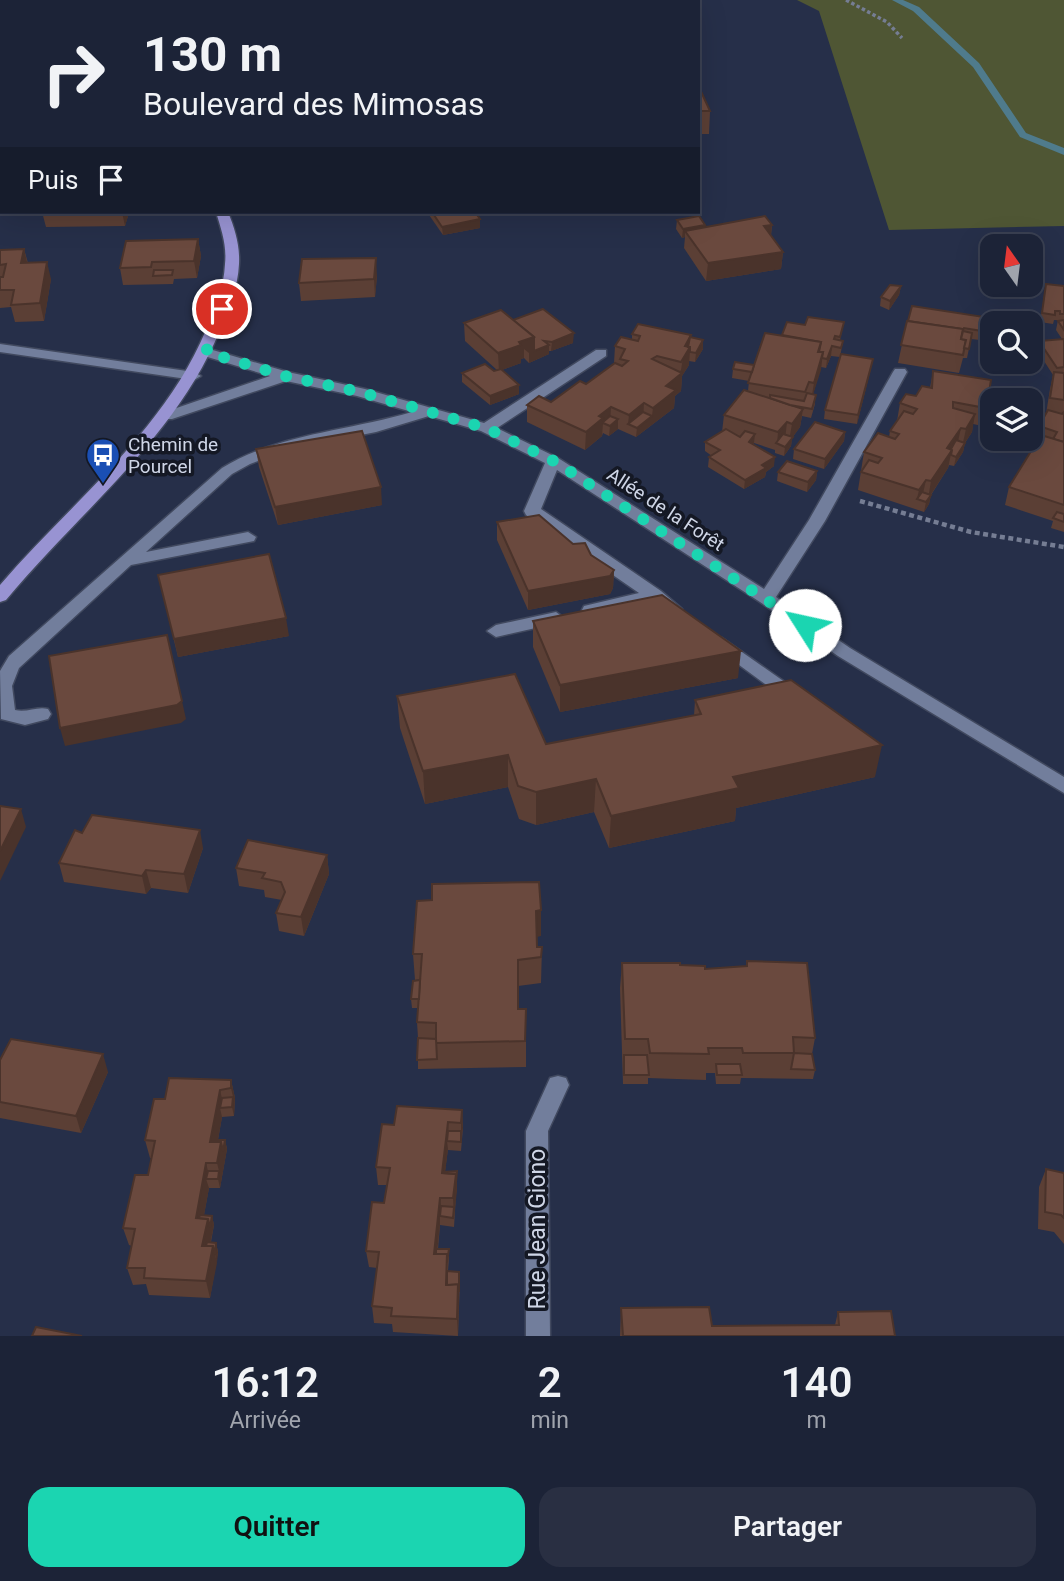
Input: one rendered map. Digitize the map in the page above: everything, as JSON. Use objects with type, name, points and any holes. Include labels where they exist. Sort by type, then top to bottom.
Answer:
[{"type":"main road","points":[[2,592],[167,416],[194,376],[206,352],[228,292],[234,263],[231,232],[223,214]]},
{"type":"street","points":[[0,348],[194,376]]},
{"type":"street","name":"Allée de la Forêt","points":[[206,352],[285,376],[360,392],[486,428],[554,461],[766,598],[844,652],[1064,786]]},
{"type":"street","points":[[486,428],[601,353]]},
{"type":"street","points":[[766,598],[817,521],[900,372]]},
{"type":"street","points":[[167,416],[285,376]]},
{"type":"street","points":[[42,714],[25,719],[7,714],[2,697],[3,679],[15,660],[227,471],[247,457],[281,444],[377,427],[427,412]]},
{"type":"street","points":[[554,461],[532,511],[688,619]]},
{"type":"street","points":[[126,561],[248,537]]},
{"type":"street","points":[[496,631],[655,595]]},
{"type":"street","points":[[710,636],[810,709]]},
{"type":"street","name":"Rue Jean Giono","points":[[538,1336],[537,1131],[558,1085]]},
{"type":"path","points":[[846,0],[887,22],[902,38]]},
{"type":"path","points":[[893,512],[971,532],[1064,547]]},
{"type":"green space","points":[[797,0],[1064,0],[1064,226],[889,230],[819,11]]},
{"type":"building","points":[[700,89],[710,111],[700,111]]},
{"type":"building","points":[[433,214],[476,214],[480,219],[442,227]]},
{"type":"building","points":[[699,216],[705,225],[683,229],[677,220]]},
{"type":"building","points":[[765,216],[772,225],[764,226],[783,252],[708,263],[685,231]]},
{"type":"building","points":[[198,239],[194,261],[152,262],[151,267],[120,268],[126,241]]},
{"type":"building","points":[[24,249],[21,263],[47,262],[40,303],[11,305],[14,290],[0,290],[0,277],[3,277],[6,264],[0,265],[0,250]]},
{"type":"building","points":[[376,258],[374,279],[299,283],[302,259]]},
{"type":"building","points":[[154,270],[173,270],[172,275],[153,276]]},
{"type":"building","points":[[1046,284],[1064,286],[1064,314],[1060,314],[1060,311],[1055,311],[1055,315],[1042,311]]},
{"type":"building","points":[[890,285],[901,286],[890,301],[881,297]]},
{"type":"building","points":[[912,306],[980,316],[980,331],[963,330],[908,321]]},
{"type":"building","points":[[543,309],[574,333],[552,342],[544,341],[549,345],[534,351],[534,337],[513,320]]},
{"type":"building","points":[[501,310],[534,337],[498,353],[464,323]]},
{"type":"building","points":[[808,317],[844,322],[840,337],[835,336],[834,339],[843,341],[841,348],[832,346],[827,359],[822,358],[823,352],[819,352],[821,342],[782,335],[787,322],[805,325]]},
{"type":"building","points":[[907,321],[963,329],[961,339],[966,340],[963,355],[901,345]]},
{"type":"building","points":[[638,324],[691,335],[685,346],[690,347],[681,362],[657,356],[652,359],[682,373],[666,386],[676,390],[653,408],[644,403],[629,415],[611,407],[599,416],[603,418],[586,432],[527,405],[539,396],[551,402],[580,381],[586,384],[615,363],[622,366],[628,361],[620,359],[625,349],[615,346],[621,337],[638,341],[640,336],[632,334]]},
{"type":"building","points":[[963,331],[972,333],[969,349],[964,348],[966,340],[961,339]]},
{"type":"building","points":[[765,333],[821,342],[818,352],[823,352],[814,383],[809,382],[805,392],[748,383]]},
{"type":"building","points":[[690,337],[703,340],[696,353],[690,352],[688,347]]},
{"type":"building","points":[[1064,339],[1064,367],[1057,368],[1043,347],[1043,341]]},
{"type":"building","points":[[841,354],[873,359],[858,415],[825,410]]},
{"type":"building","points":[[735,362],[754,365],[752,372],[733,369]]},
{"type":"building","points":[[485,364],[494,371],[501,369],[519,385],[490,396],[462,373]]},
{"type":"building","points":[[933,371],[991,380],[990,388],[980,388],[980,407],[953,402],[953,408],[975,414],[966,429],[961,428],[947,448],[952,450],[931,481],[926,480],[919,490],[861,472],[869,460],[878,463],[882,458],[864,452],[878,433],[895,439],[899,434],[890,431],[904,411],[913,414],[917,409],[900,403],[906,394],[916,396],[922,386],[932,388]]},
{"type":"building","points":[[1054,372],[1064,373],[1064,400],[1050,398]]},
{"type":"building","points":[[744,390],[803,409],[792,424],[787,422],[778,432],[724,415]]},
{"type":"building","points":[[807,393],[816,395],[812,409],[770,398],[770,395],[804,401]]},
{"type":"building","points":[[1048,410],[1062,414],[1064,412],[1064,442],[1053,439],[1057,432],[1043,427],[1043,419]]},
{"type":"building","points":[[643,412],[652,416],[637,428],[628,424]]},
{"type":"building","points":[[610,416],[618,419],[610,426],[603,422]]},
{"type":"building","points":[[815,422],[845,432],[825,459],[794,449]]},
{"type":"building","points":[[726,429],[740,437],[745,431],[755,434],[749,442],[775,457],[762,465],[766,468],[745,480],[709,457],[720,450],[705,442]]},
{"type":"building","points":[[362,431],[381,487],[275,507],[256,449]]},
{"type":"building","points":[[783,434],[793,437],[785,447],[776,443]]},
{"type":"building","points":[[1043,436],[1064,442],[1064,505],[1009,487],[1031,451],[1043,451]]},
{"type":"building","points":[[956,440],[965,443],[956,457],[951,455],[951,449]]},
{"type":"building","points":[[787,461],[817,471],[808,482],[778,472]]},
{"type":"building","points":[[922,492],[931,495],[926,502],[917,499]]},
{"type":"building","points":[[1057,512],[1064,514],[1064,522],[1053,518]]},
{"type":"building","points":[[539,515],[573,544],[585,543],[591,555],[614,570],[610,576],[528,591],[497,522]]},
{"type":"building","points":[[269,554],[286,618],[174,639],[158,575]]},
{"type":"building","points":[[662,595],[741,651],[560,685],[533,621]]},
{"type":"building","points":[[167,635],[182,701],[177,705],[60,728],[49,656]]},
{"type":"building","points":[[515,674],[546,744],[701,714],[695,700],[791,680],[882,745],[733,777],[739,788],[611,816],[596,779],[536,792],[518,786],[508,755],[423,771],[397,696]]},
{"type":"building","points":[[0,806],[21,809],[0,851]]},
{"type":"building","points":[[92,815],[200,830],[184,874],[146,870],[142,876],[59,863],[75,830],[82,833]]},
{"type":"building","points":[[248,840],[327,855],[301,917],[276,913],[285,892],[281,882],[262,878],[265,873],[236,868]]},
{"type":"building","points":[[539,882],[541,910],[536,911],[537,947],[542,947],[541,957],[518,960],[518,1009],[526,1009],[525,1041],[436,1043],[436,1023],[417,1022],[422,954],[413,954],[417,901],[432,900],[432,884]]},
{"type":"building","points":[[747,961],[807,963],[815,1038],[793,1037],[794,1053],[743,1053],[742,1048],[708,1048],[709,1054],[650,1053],[648,1039],[625,1039],[622,963],[680,963],[705,966],[705,969],[747,966]]},
{"type":"building","points":[[420,980],[419,999],[411,999],[413,981]]},
{"type":"building","points":[[418,1038],[436,1039],[437,1059],[417,1060]]},
{"type":"building","points":[[11,1039],[103,1054],[76,1116],[0,1102],[0,1060]]},
{"type":"building","points":[[794,1053],[812,1054],[815,1070],[791,1069]]},
{"type":"building","points":[[624,1055],[647,1055],[649,1075],[624,1075]]},
{"type":"building","points":[[716,1064],[740,1064],[742,1075],[717,1075]]},
{"type":"building","points":[[169,1078],[231,1080],[231,1088],[220,1090],[210,1142],[221,1142],[217,1163],[206,1163],[196,1218],[208,1219],[202,1246],[213,1246],[206,1281],[144,1278],[145,1268],[127,1268],[135,1229],[123,1228],[135,1175],[148,1175],[155,1141],[145,1140],[154,1099],[165,1099]]},
{"type":"building","points":[[233,1097],[232,1107],[220,1108],[222,1098]]},
{"type":"building","points":[[397,1106],[462,1110],[461,1123],[448,1122],[442,1173],[456,1174],[453,1198],[440,1198],[434,1254],[447,1254],[446,1285],[458,1284],[457,1319],[391,1316],[392,1308],[372,1306],[379,1252],[366,1251],[372,1202],[384,1203],[390,1168],[376,1167],[382,1124],[394,1125]]},
{"type":"building","points":[[448,1131],[461,1131],[461,1142],[447,1141]]},
{"type":"building","points":[[214,1140],[225,1140],[223,1151],[221,1142]]},
{"type":"building","points":[[1046,1169],[1064,1173],[1064,1218],[1045,1212]]},
{"type":"building","points":[[208,1171],[219,1171],[218,1179],[206,1179]]},
{"type":"building","points":[[441,1206],[454,1207],[453,1218],[440,1216]]},
{"type":"building","points":[[200,1215],[212,1216],[210,1227],[208,1219],[199,1218]]},
{"type":"building","points":[[207,1242],[216,1243],[215,1254],[213,1246],[206,1246]]},
{"type":"building","points":[[436,1249],[449,1249],[447,1262],[447,1254],[436,1254]]},
{"type":"building","points":[[447,1271],[459,1272],[459,1292],[458,1284],[447,1285]]},
{"type":"building","points":[[709,1307],[712,1326],[839,1325],[838,1312],[891,1311],[895,1336],[623,1336],[621,1308]]},
{"type":"building","points":[[36,1327],[82,1336],[32,1336]]},
{"type":"waterway","points":[[896,0],[916,9],[976,65],[1023,135],[1064,152]]},
{"type":"place","name":"Chemin de Pourcel","points":[[103,485]]},
{"type":"route","points":[[222,309],[206,352],[237,363],[360,392],[486,428],[554,461],[805,625]]}]
